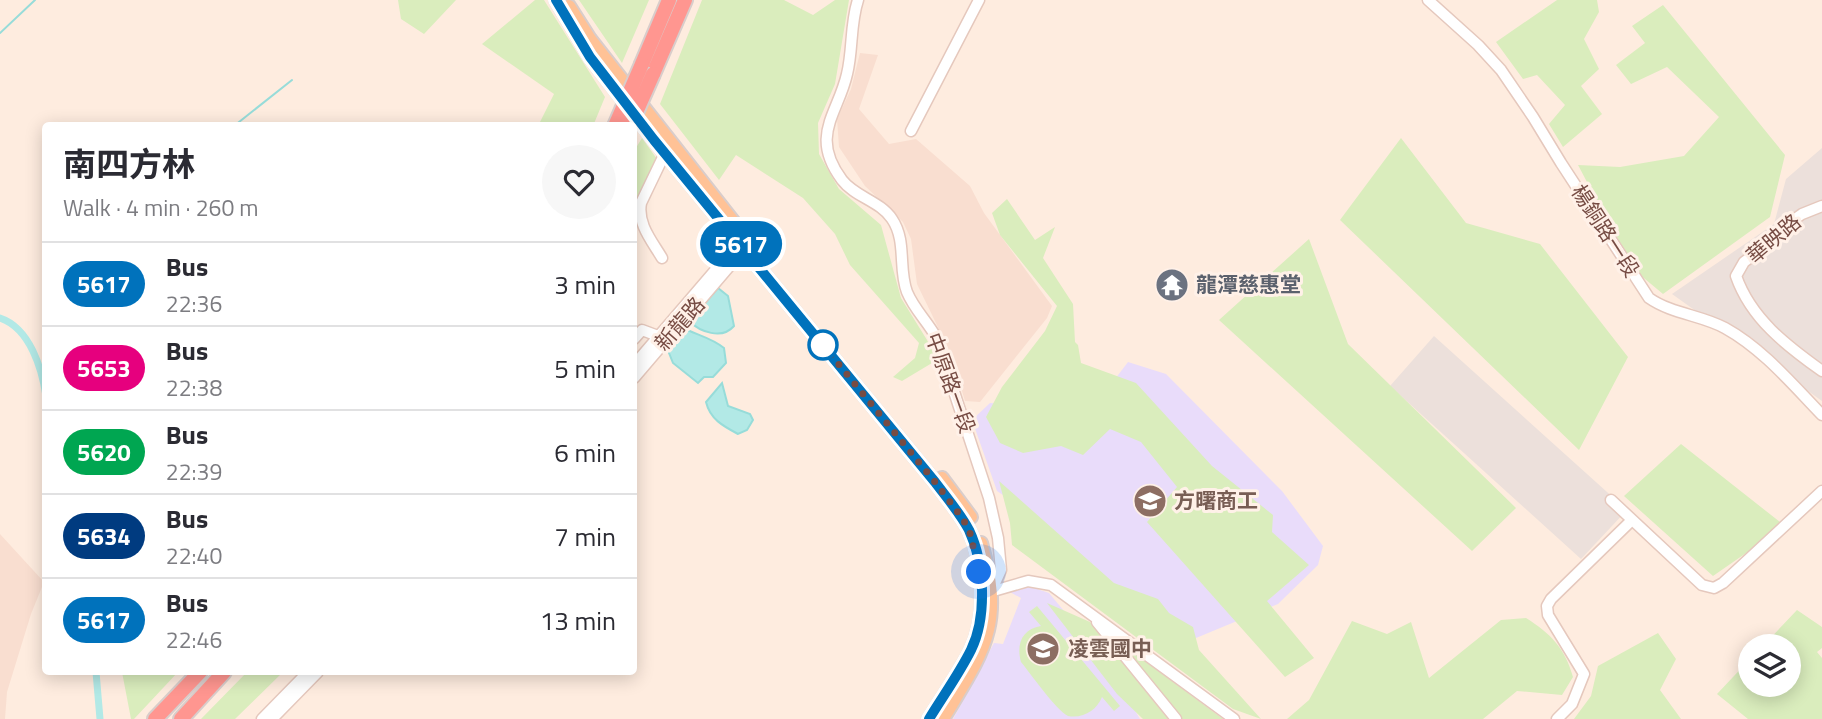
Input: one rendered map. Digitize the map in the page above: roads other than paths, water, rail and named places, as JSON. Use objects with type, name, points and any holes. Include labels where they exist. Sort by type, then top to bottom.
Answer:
[{"type":"highway","points":[[617,122],[668,0]]},
{"type":"highway","points":[[632,122],[685,0]]},
{"type":"highway","points":[[155,719],[197,675]]},
{"type":"highway","points":[[181,719],[221,675]]},
{"type":"main road","points":[[556,0],[590,57],[665,153],[743,242],[971,517],[979,535],[992,613],[988,637],[980,656],[943,719]]},
{"type":"main road","points":[[566,0],[590,39],[743,242]]},
{"type":"main road","points":[[929,719],[971,649],[980,625],[987,592]]},
{"type":"street","name":"中原路一段","points":[[858,0],[854,12],[847,75],[827,126],[828,150],[842,180],[880,207],[892,219],[898,231],[907,292],[917,312],[928,322],[936,337],[989,498],[998,538],[1001,570],[987,592]]},
{"type":"street","points":[[911,131],[979,0]]},
{"type":"street","name":"楊銅路一段","points":[[1428,0],[1478,45],[1501,70],[1649,298],[1663,308],[1724,328],[1763,355],[1822,415]]},
{"type":"street","points":[[662,258],[642,225],[639,212],[665,153]]},
{"type":"street","name":"華映路","points":[[1822,206],[1789,223],[1782,234],[1744,262],[1736,276],[1741,290],[1763,324],[1822,371]]},
{"type":"street","name":"新龍路","points":[[637,361],[743,242]]},
{"type":"street","name":"新龍路","points":[[637,374],[743,242]]},
{"type":"street","points":[[637,336],[642,330],[658,336]]},
{"type":"street","points":[[1611,500],[1702,585],[1714,588],[1723,583],[1822,491]]},
{"type":"street","points":[[1557,719],[1572,704],[1584,674],[1548,615],[1547,606],[1632,520]]},
{"type":"street","points":[[987,592],[1014,583],[1041,582],[1051,585],[1234,719]]},
{"type":"street","points":[[1095,618],[1176,719]]},
{"type":"street","points":[[262,719],[305,675]]},
{"type":"street","points":[[272,719],[314,675]]},
{"type":"water","points":[[718,288],[728,296],[734,326],[723,333],[711,333],[689,321]]},
{"type":"water","points":[[683,328],[724,348],[726,363],[713,377],[704,377],[698,383],[673,363],[667,348]]},
{"type":"water","points":[[722,383],[728,406],[750,414],[753,420],[747,430],[738,434],[714,417],[706,402]]},
{"type":"waterway","points":[[0,33],[35,0]]},
{"type":"waterway","points":[[239,122],[292,80]]},
{"type":"waterway","points":[[0,318],[10,323],[27,340],[38,362],[42,378]]},
{"type":"waterway","points":[[96,675],[100,719]]},
{"type":"place","name":"龍潭慈惠堂","points":[[1172,285]]},
{"type":"place","name":"方曙商工","points":[[1150,501]]},
{"type":"place","name":"凌雲國中","points":[[1043,649]]}]
